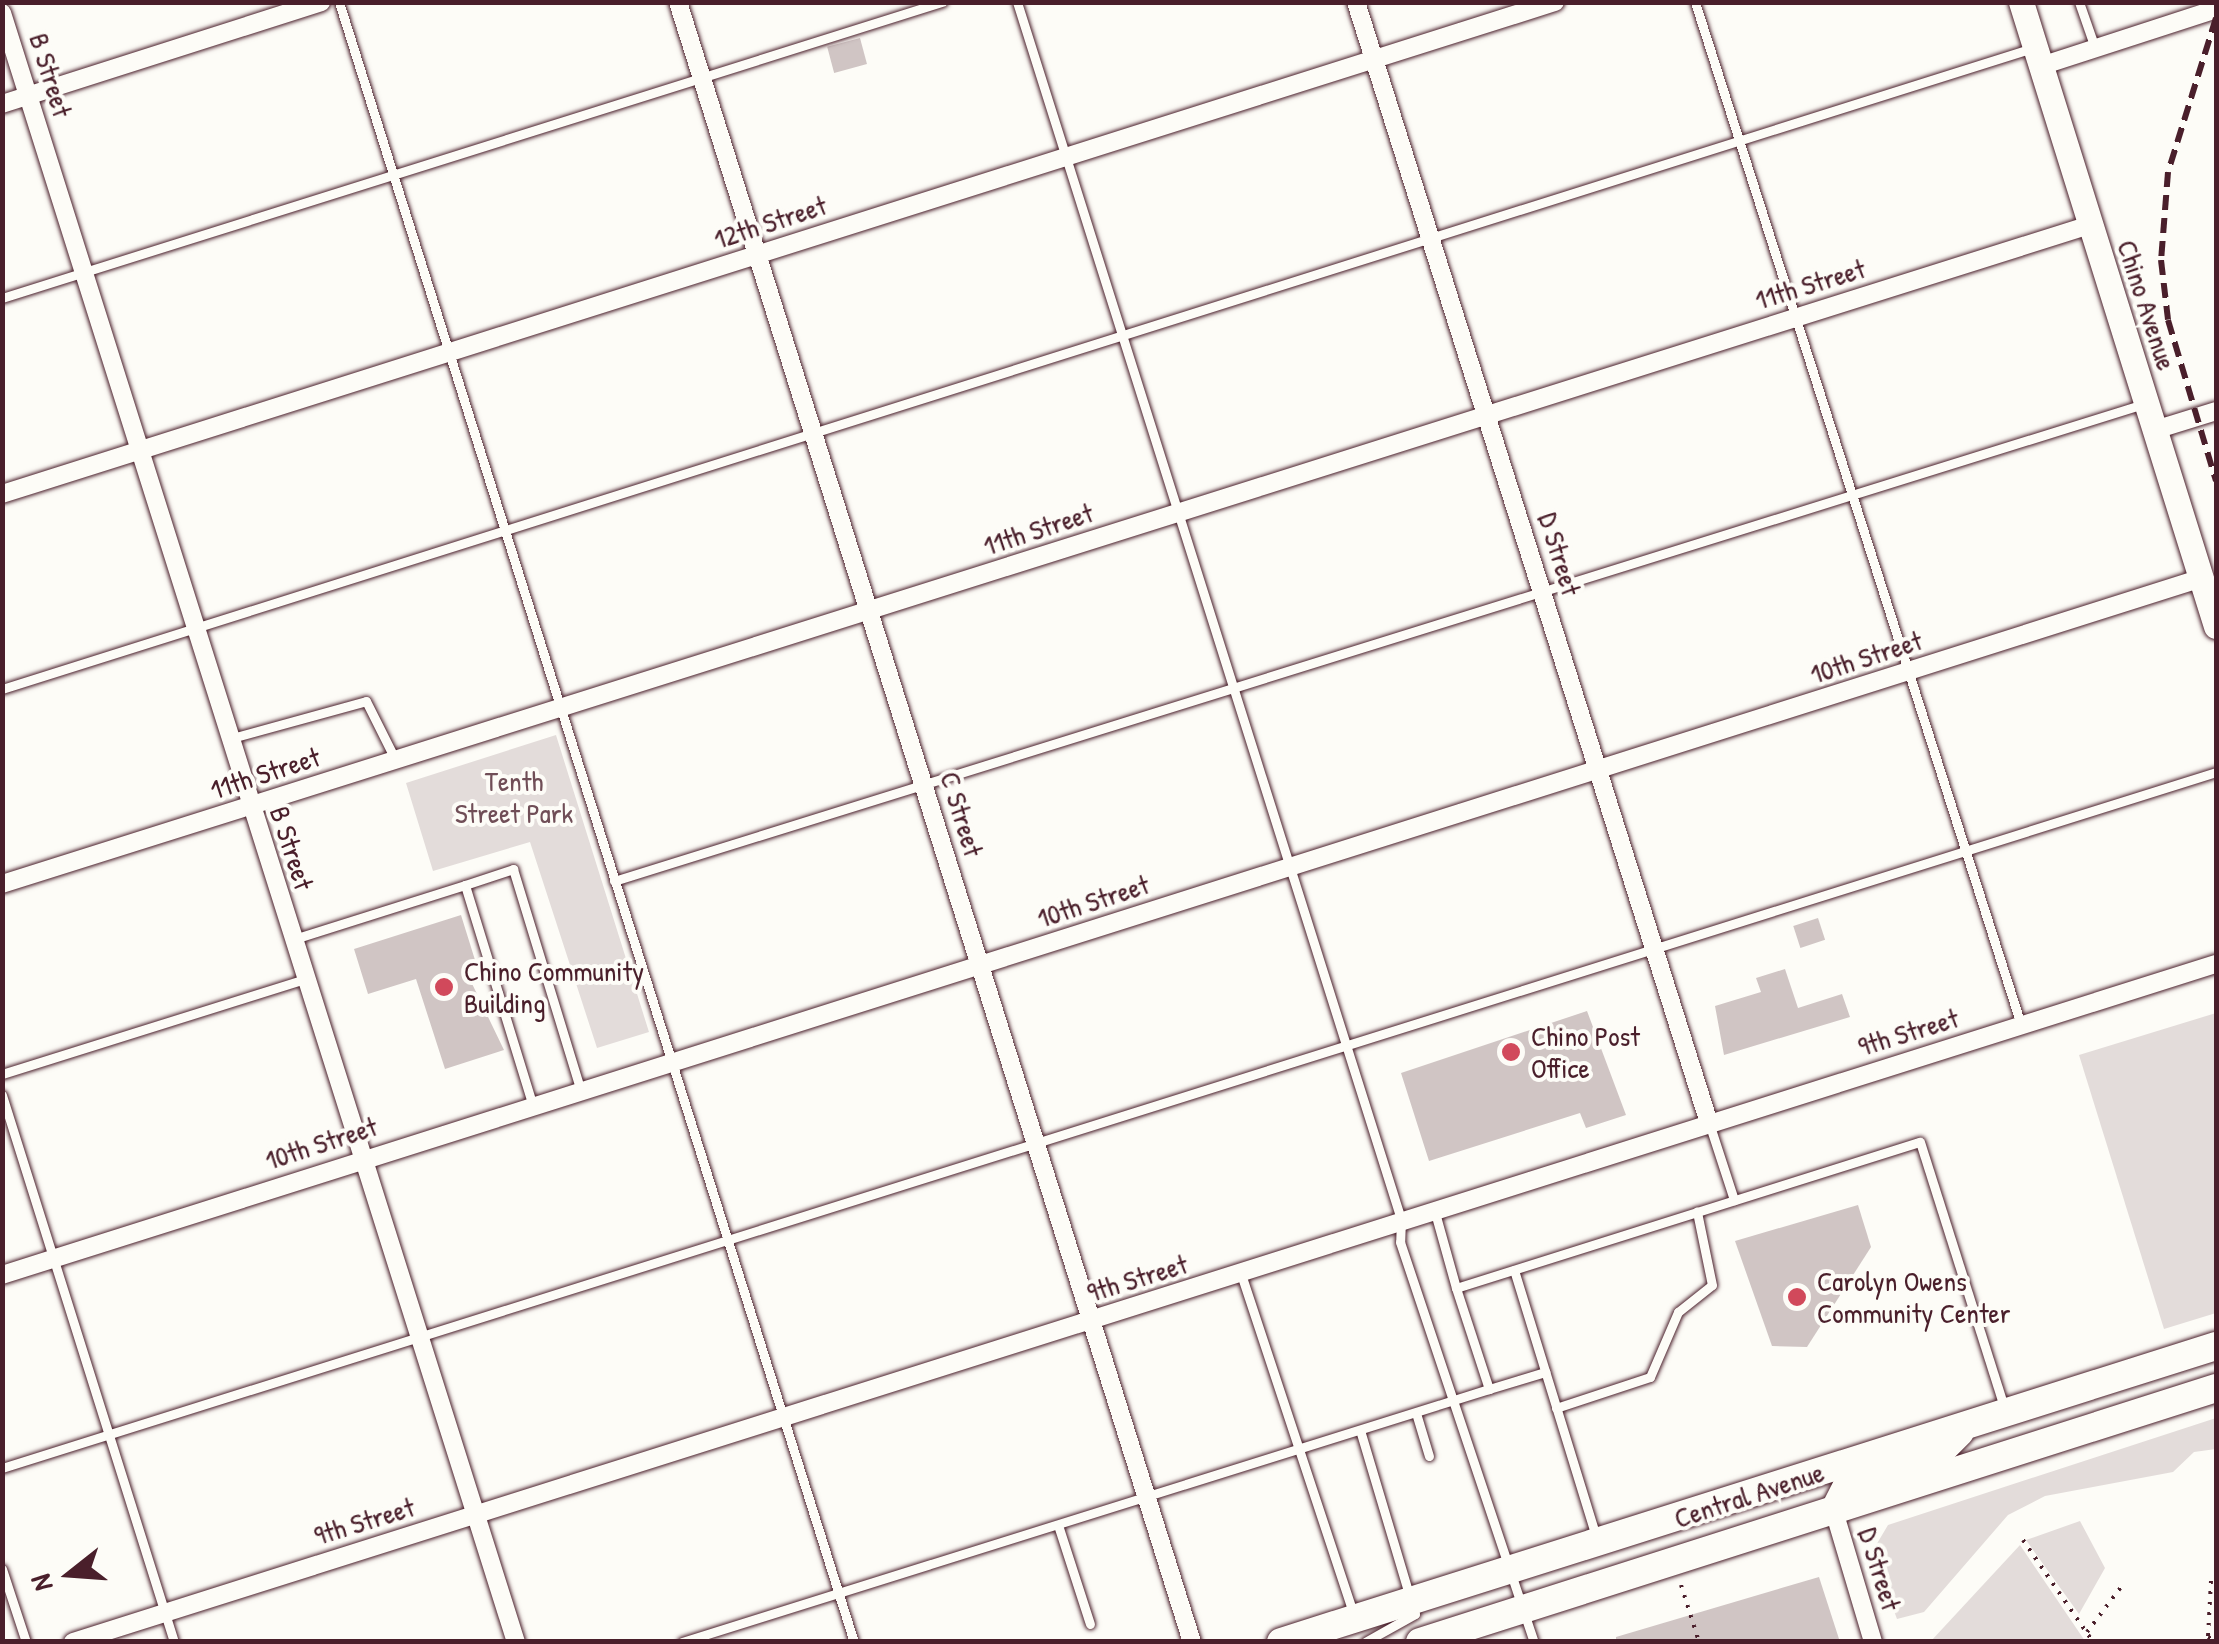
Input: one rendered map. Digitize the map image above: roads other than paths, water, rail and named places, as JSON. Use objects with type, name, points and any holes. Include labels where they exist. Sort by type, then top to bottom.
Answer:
[{"type":"main road","name":"Chino Avenue","points":[[2021,2],[2216,626]]},
{"type":"main road","name":"Central Avenue","points":[[1281,1642],[1360,1630],[1412,1602],[2216,1346]]},
{"type":"main road","name":"Central Avenue","points":[[1420,1642],[2216,1388]]},
{"type":"main road","points":[[1834,1512],[1847,1486],[1935,1456],[1967,1426]]},
{"type":"street","points":[[2,104],[321,2]]},
{"type":"street","name":"C Street","points":[[678,2],[1192,1642]]},
{"type":"street","name":"D Street","points":[[1356,2],[1709,1123]]},
{"type":"street","name":"12th Street","points":[[2,494],[1555,2]]},
{"type":"street","points":[[2038,56],[2095,48],[2216,10]]},
{"type":"street","name":"B Street","points":[[2,12],[516,1642]]},
{"type":"street","name":"11th Street","points":[[2,884],[2090,225]]},
{"type":"street","points":[[2155,430],[2216,411]]},
{"type":"street","name":"10th Street","points":[[2,1275],[532,1103],[981,966],[2202,578]]},
{"type":"street","name":"9th Street","points":[[73,1642],[2216,964]]},
{"type":"street","name":"D Street","points":[[1834,1512],[1873,1642]]},
{"type":"lane","points":[[338,2],[854,1642]]},
{"type":"lane","points":[[2,298],[942,2]]},
{"type":"lane","points":[[1017,2],[1401,1219],[1400,1242],[1534,1642]]},
{"type":"lane","points":[[1695,2],[2020,1025]]},
{"type":"lane","points":[[2079,2],[2095,48]]},
{"type":"lane","points":[[2,690],[1432,240],[1740,139],[2038,56]]},
{"type":"lane","points":[[614,881],[1234,686],[1544,594],[2146,403]]},
{"type":"lane","points":[[229,738],[366,702],[395,760]]},
{"type":"lane","points":[[2,1468],[2216,772]]},
{"type":"lane","points":[[294,939],[512,868],[580,1088]]},
{"type":"lane","points":[[465,885],[532,1103]]},
{"type":"lane","points":[[2,1074],[307,978]]},
{"type":"lane","points":[[2,1095],[174,1642]]},
{"type":"lane","points":[[1709,1123],[1734,1200]]},
{"type":"lane","points":[[1456,1288],[1920,1142],[2006,1412]]},
{"type":"lane","points":[[1434,1209],[1489,1389]]},
{"type":"lane","points":[[1556,1408],[1650,1378],[1678,1312],[1712,1284],[1697,1212]]},
{"type":"lane","points":[[1514,1270],[1598,1542]]},
{"type":"lane","points":[[1241,1274],[1360,1630]]},
{"type":"lane","points":[[682,1642],[1545,1372]]},
{"type":"lane","points":[[1416,1412],[1429,1456]]},
{"type":"lane","points":[[1360,1430],[1412,1602]]},
{"type":"lane","points":[[1058,1525],[1090,1624]]},
{"type":"lane","points":[[2,1569],[26,1642]]},
{"type":"lane","points":[[718,1630],[721,1642]]},
{"type":"railway","points":[[2216,18],[2168,172],[2161,260],[2168,320],[2216,481]]},
{"type":"place","name":"Chino Community Building","points":[[444,987]]},
{"type":"place","name":"Chino Post Office","points":[[1511,1052]]},
{"type":"place","name":"Carolyn Owens Community Center","points":[[1797,1297]]},
{"type":"park label","name":"Tenth Street Park","points":[[514,797]]}]
